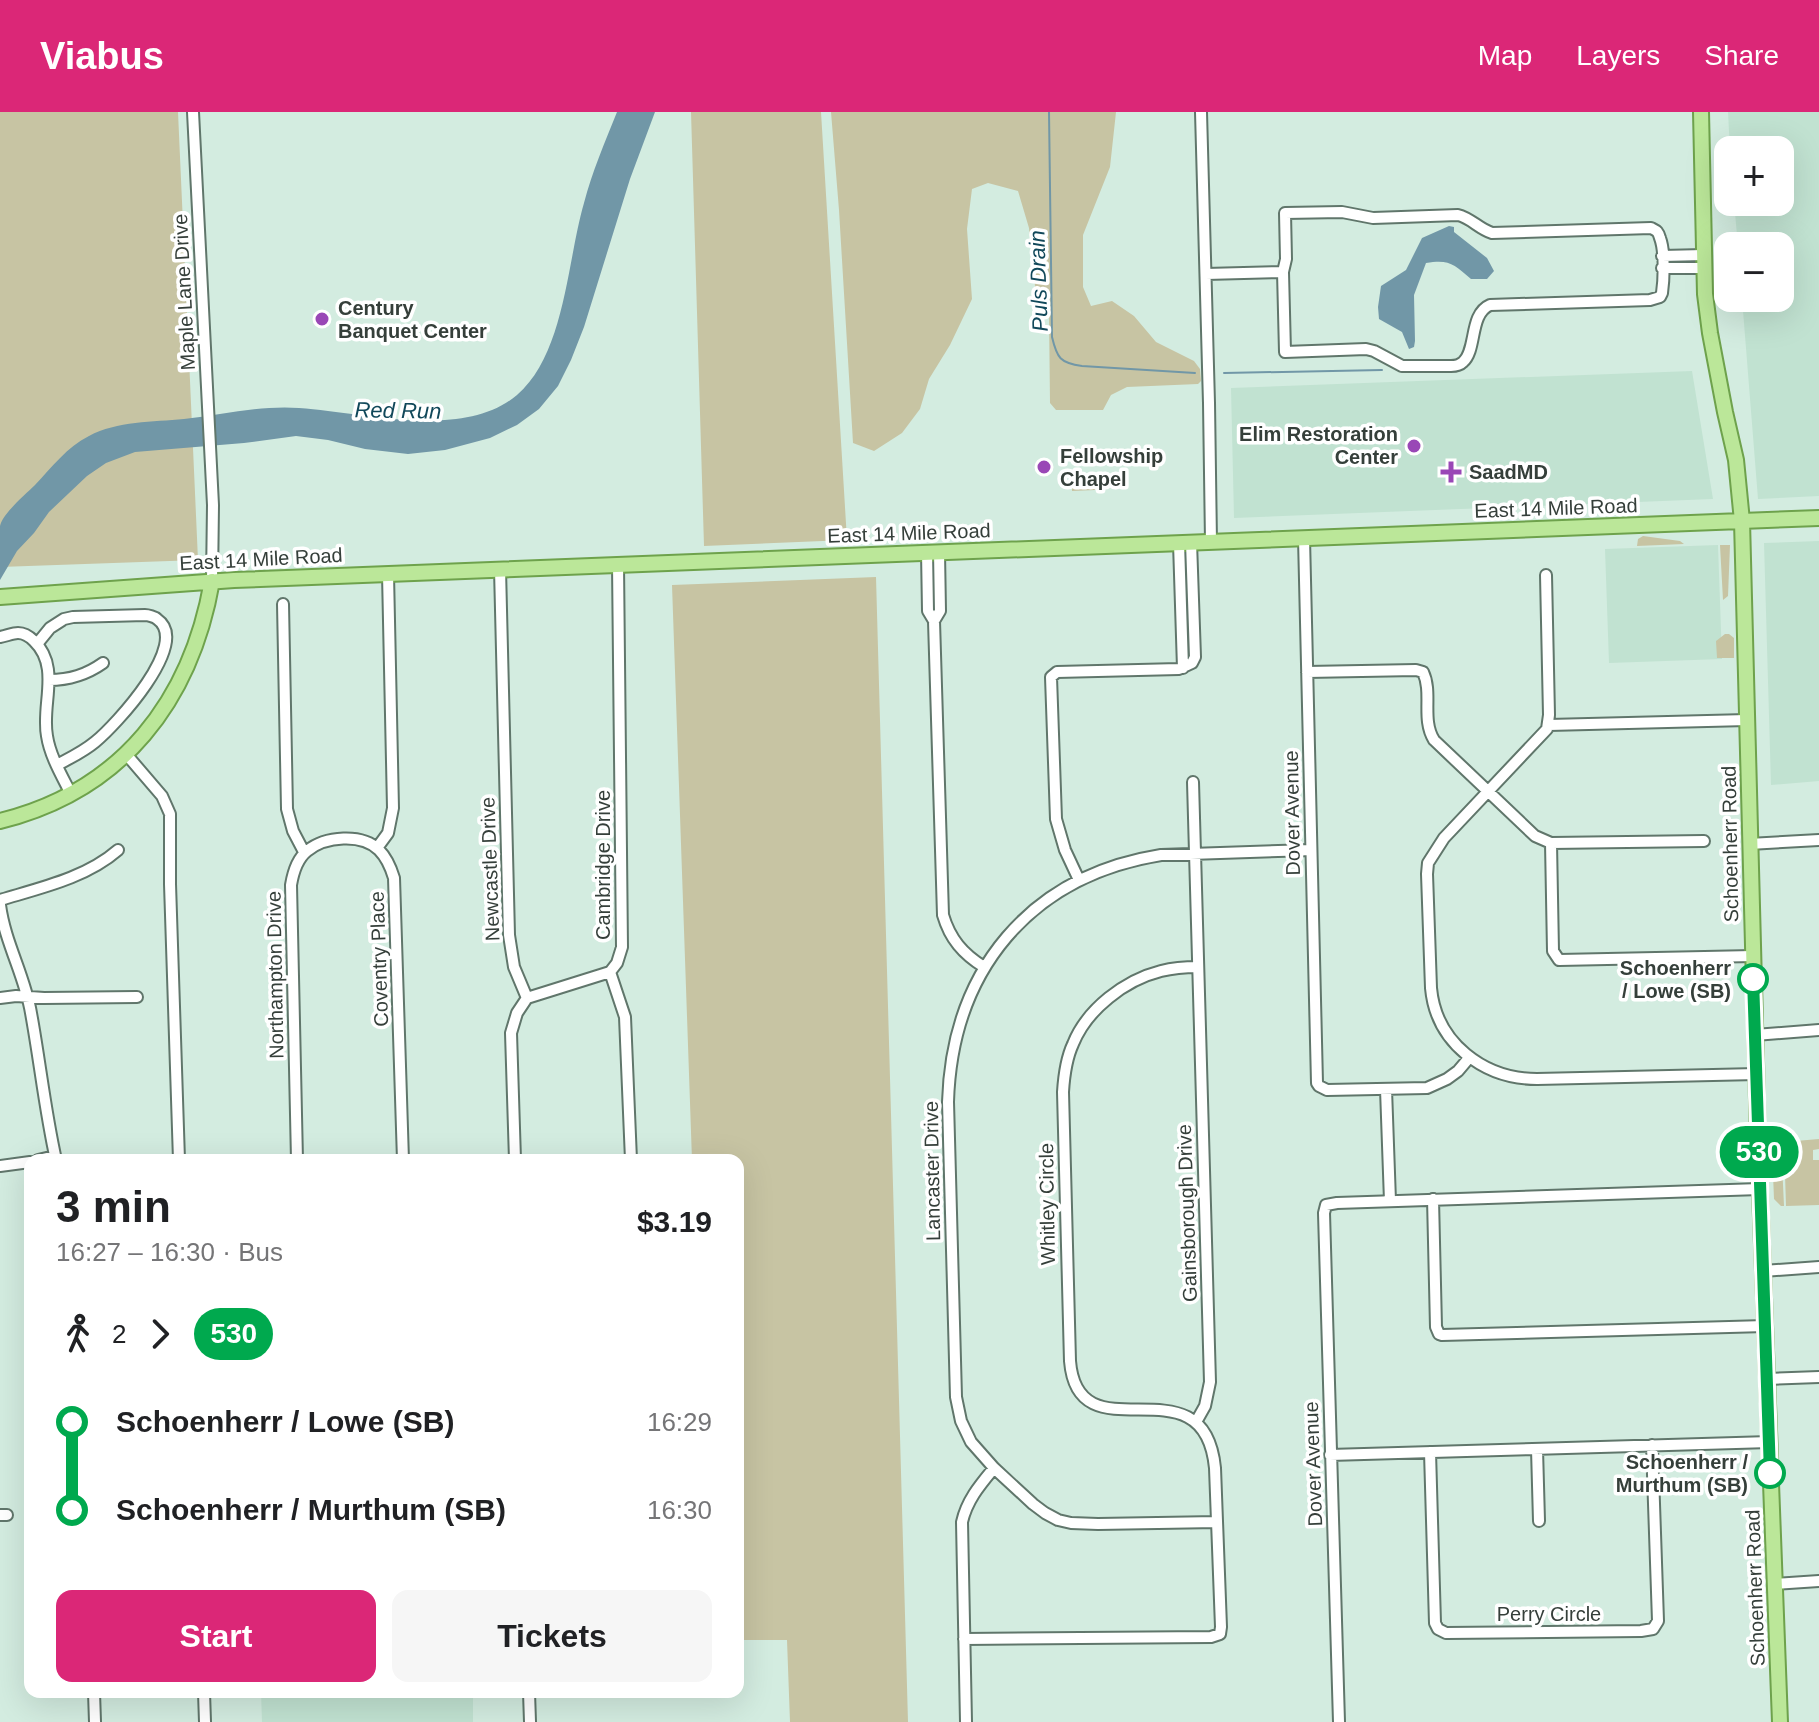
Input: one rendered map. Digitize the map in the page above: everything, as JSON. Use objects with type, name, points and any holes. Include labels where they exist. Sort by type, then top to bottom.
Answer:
[{"type":"main road","name":"Schoenherr Road","points":[[1701,112],[1705,294],[1736,460],[1742,521],[1755,1035],[1780,1722]]},
{"type":"main road","name":"East 14 Mile Road","points":[[0,597],[212,581],[1819,518]]},
{"type":"main road","points":[[0,821],[44,807],[100,776],[126,754],[159,717],[182,679],[197,643],[212,581]]},
{"type":"street","name":"Maple Lane Drive","points":[[193,112],[213,515],[212,581]]},
{"type":"street","points":[[1201,112],[1211,542]]},
{"type":"street","points":[[1342,212],[1373,218],[1452,214],[1464,216],[1492,233],[1651,228],[1660,237],[1662,262],[1662,293],[1660,297],[1650,300],[1490,305],[1484,308],[1466,358],[1459,365],[1402,366],[1366,349],[1285,352],[1285,213],[1342,212]]},
{"type":"street","points":[[1662,262],[1704,262]]},
{"type":"street","points":[[1206,274],[1283,272]]},
{"type":"street","name":"Dover Avenue","points":[[1304,538],[1316,1078],[1319,1086],[1327,1090],[1386,1089]]},
{"type":"street","points":[[1079,880],[1065,850],[1055,810],[1051,677],[1061,671],[1183,668],[1185,542]]},
{"type":"street","points":[[933,552],[928,611],[934,621],[943,915],[959,948],[984,967]]},
{"type":"street","name":"Cambridge Drive","points":[[610,972],[617,963],[622,947],[618,564]]},
{"type":"street","name":"Newcastle Drive","points":[[500,569],[509,935],[514,967],[527,998]]},
{"type":"street","points":[[283,604],[287,809],[293,831],[304,852],[336,839],[359,840],[377,848],[390,828],[393,808],[388,574]]},
{"type":"street","points":[[1546,575],[1549,725],[1435,850],[1428,863],[1432,998],[1440,1022],[1456,1046],[1469,1058],[1495,1072],[1525,1079],[1757,1074]]},
{"type":"street","points":[[37,644],[57,622],[73,617],[145,615],[156,618],[166,632],[167,639],[161,656],[127,710],[96,741],[57,765]]},
{"type":"street","points":[[0,637],[18,633],[25,635],[37,644],[46,660],[49,680],[47,740],[71,794]]},
{"type":"street","points":[[49,680],[77,677],[103,663]]},
{"type":"street","points":[[1307,672],[1423,672],[1426,679],[1427,725],[1431,735],[1535,836],[1551,843],[1704,841]]},
{"type":"street","points":[[1549,725],[1747,720]]},
{"type":"street","points":[[126,754],[156,788],[170,814],[179,1154]]},
{"type":"street","name":"Gainsborough Drive","points":[[1193,782],[1210,1382],[1205,1406],[1196,1422]]},
{"type":"street","points":[[1749,844],[1819,840]]},
{"type":"street","points":[[1551,843],[1553,951],[1557,958],[1753,956]]},
{"type":"street","name":"Coventry Place","points":[[377,848],[392,870],[395,886],[403,1154]]},
{"type":"street","points":[[55,1154],[28,997],[8,943],[0,903],[76,875],[118,850]]},
{"type":"street","name":"Lancaster Drive","points":[[1217,1522],[1098,1524],[1058,1520],[1033,1504],[994,1468],[966,1435],[956,1397],[949,1074],[958,1027],[984,967],[1024,920],[1059,892],[1100,871],[1161,855],[1311,850]]},
{"type":"street","name":"Northampton Drive","points":[[297,1154],[290,896],[295,867],[304,852]]},
{"type":"street","name":"Whitley Circle","points":[[1196,1422],[1172,1411],[1102,1408],[1087,1399],[1075,1386],[1070,1361],[1063,1092],[1074,1040],[1093,1012],[1134,982],[1157,972],[1198,967]]},
{"type":"street","points":[[515,1154],[511,1033],[517,1013],[527,998],[610,972],[625,1017],[631,1154]]},
{"type":"street","points":[[0,998],[137,997]]},
{"type":"street","points":[[1755,1035],[1819,1030]]},
{"type":"street","points":[[1469,1058],[1458,1071],[1435,1086],[1386,1089],[1390,1201],[1760,1189]]},
{"type":"street","points":[[0,1166],[24,1163]]},
{"type":"street","points":[[1433,1199],[1436,1327],[1439,1334],[1765,1326]]},
{"type":"street","name":"Dover Avenue","points":[[1339,1722],[1324,1213],[1326,1205],[1337,1203],[1390,1201]]},
{"type":"street","points":[[1763,1271],[1819,1267]]},
{"type":"street","points":[[1768,1379],[1819,1377]]},
{"type":"street","points":[[964,1639],[1211,1637],[1220,1634],[1214,1455],[1205,1431],[1196,1422]]},
{"type":"street","points":[[1330,1455],[1770,1442]]},
{"type":"street","name":"Perry Circle","points":[[1430,1452],[1435,1623],[1438,1629],[1446,1633],[1641,1631],[1653,1629],[1658,1621],[1652,1445]]},
{"type":"street","points":[[1537,1449],[1539,1521]]},
{"type":"street","points":[[966,1722],[962,1522],[970,1499],[994,1468]]},
{"type":"street","points":[[1775,1584],[1819,1581]]},
{"type":"street","points":[[94,1698],[95,1722]]},
{"type":"street","points":[[204,1698],[205,1722]]},
{"type":"street","points":[[529,1698],[530,1722]]},
{"type":"shaded area","points":[[0,112],[178,112],[198,560],[0,567]]},
{"type":"shaded area","points":[[691,112],[821,112],[847,540],[704,546]]},
{"type":"shaded area","points":[[831,112],[1116,112],[1110,167],[1083,235],[1083,287],[1091,306],[1112,301],[1134,316],[1156,342],[1194,361],[1200,369],[1201,381],[1198,384],[1127,387],[1111,395],[1103,410],[1056,410],[1050,403],[1049,312],[1035,286],[1029,228],[1018,191],[988,183],[972,189],[967,229],[972,299],[950,345],[929,379],[920,409],[902,433],[874,451],[853,443]]},
{"type":"shaded area","points":[[1728,112],[1819,112],[1819,496],[1758,499],[1743,312],[1794,312],[1794,232],[1737,232],[1735,216],[1794,216],[1794,136],[1729,136]]},
{"type":"shaded area","points":[[1692,371],[1713,499],[1234,518],[1231,388]]},
{"type":"shaded area","points":[[1095,478],[1095,490],[1072,491],[1072,479]]},
{"type":"shaded area","points":[[1643,536],[1684,544],[1637,546],[1638,539]]},
{"type":"shaded area","points":[[1819,541],[1819,781],[1771,785],[1764,543]]},
{"type":"shaded area","points":[[1718,545],[1722,659],[1609,663],[1605,549]]},
{"type":"shaded area","points":[[1720,545],[1730,545],[1728,596],[1723,600]]},
{"type":"shaded area","points":[[876,577],[908,1722],[790,1722],[787,1640],[744,1640],[744,1154],[692,1154],[672,585]]},
{"type":"shaded area","points":[[1725,634],[1734,638],[1734,658],[1717,658],[1716,641]]},
{"type":"shaded area","points":[[1819,1139],[1819,1149],[1813,1150],[1813,1160],[1819,1160],[1819,1205],[1786,1206],[1784,1142]]},
{"type":"shaded area","points":[[1781,1142],[1784,1206],[1774,1199],[1772,1149]]},
{"type":"shaded area","points":[[261,1698],[473,1698],[473,1722],[262,1722]]},
{"type":"water","name":"Red Run","points":[[617,112],[655,112],[630,179],[584,327],[558,386],[539,409],[517,425],[490,438],[445,450],[408,454],[296,436],[135,452],[106,463],[87,476],[49,512],[17,551],[0,580],[0,526],[5,515],[67,452],[81,441],[111,427],[270,408],[441,420],[469,417],[495,409],[517,395],[533,377],[555,332],[587,191]]},
{"type":"water","points":[[1449,226],[1454,227],[1454,232],[1487,258],[1494,271],[1487,279],[1471,279],[1451,264],[1426,263],[1414,295],[1415,341],[1414,347],[1409,349],[1402,332],[1379,319],[1381,286],[1406,270],[1422,238]]},
{"type":"waterway","name":"Puls Drain","points":[[1049,112],[1052,337],[1058,355],[1064,361],[1082,366],[1195,373]]},
{"type":"waterway","name":"Puls Drain","points":[[1224,373],[1382,370]]},
{"type":"bus line","name":"530","points":[[1753,979],[1770,1473]]},
{"type":"place","name":"Century Banquet Center","points":[[322,319]]},
{"type":"place","name":"Elim Restoration Center","points":[[1414,446]]},
{"type":"place","name":"Fellowship Chapel","points":[[1044,467]]},
{"type":"place","name":"SaadMD","points":[[1451,472]]},
{"type":"place","name":"Schoenherr / Lowe (SB)","points":[[1753,979]]},
{"type":"place","name":"Schoenherr / Murthum (SB)","points":[[1770,1473]]}]
